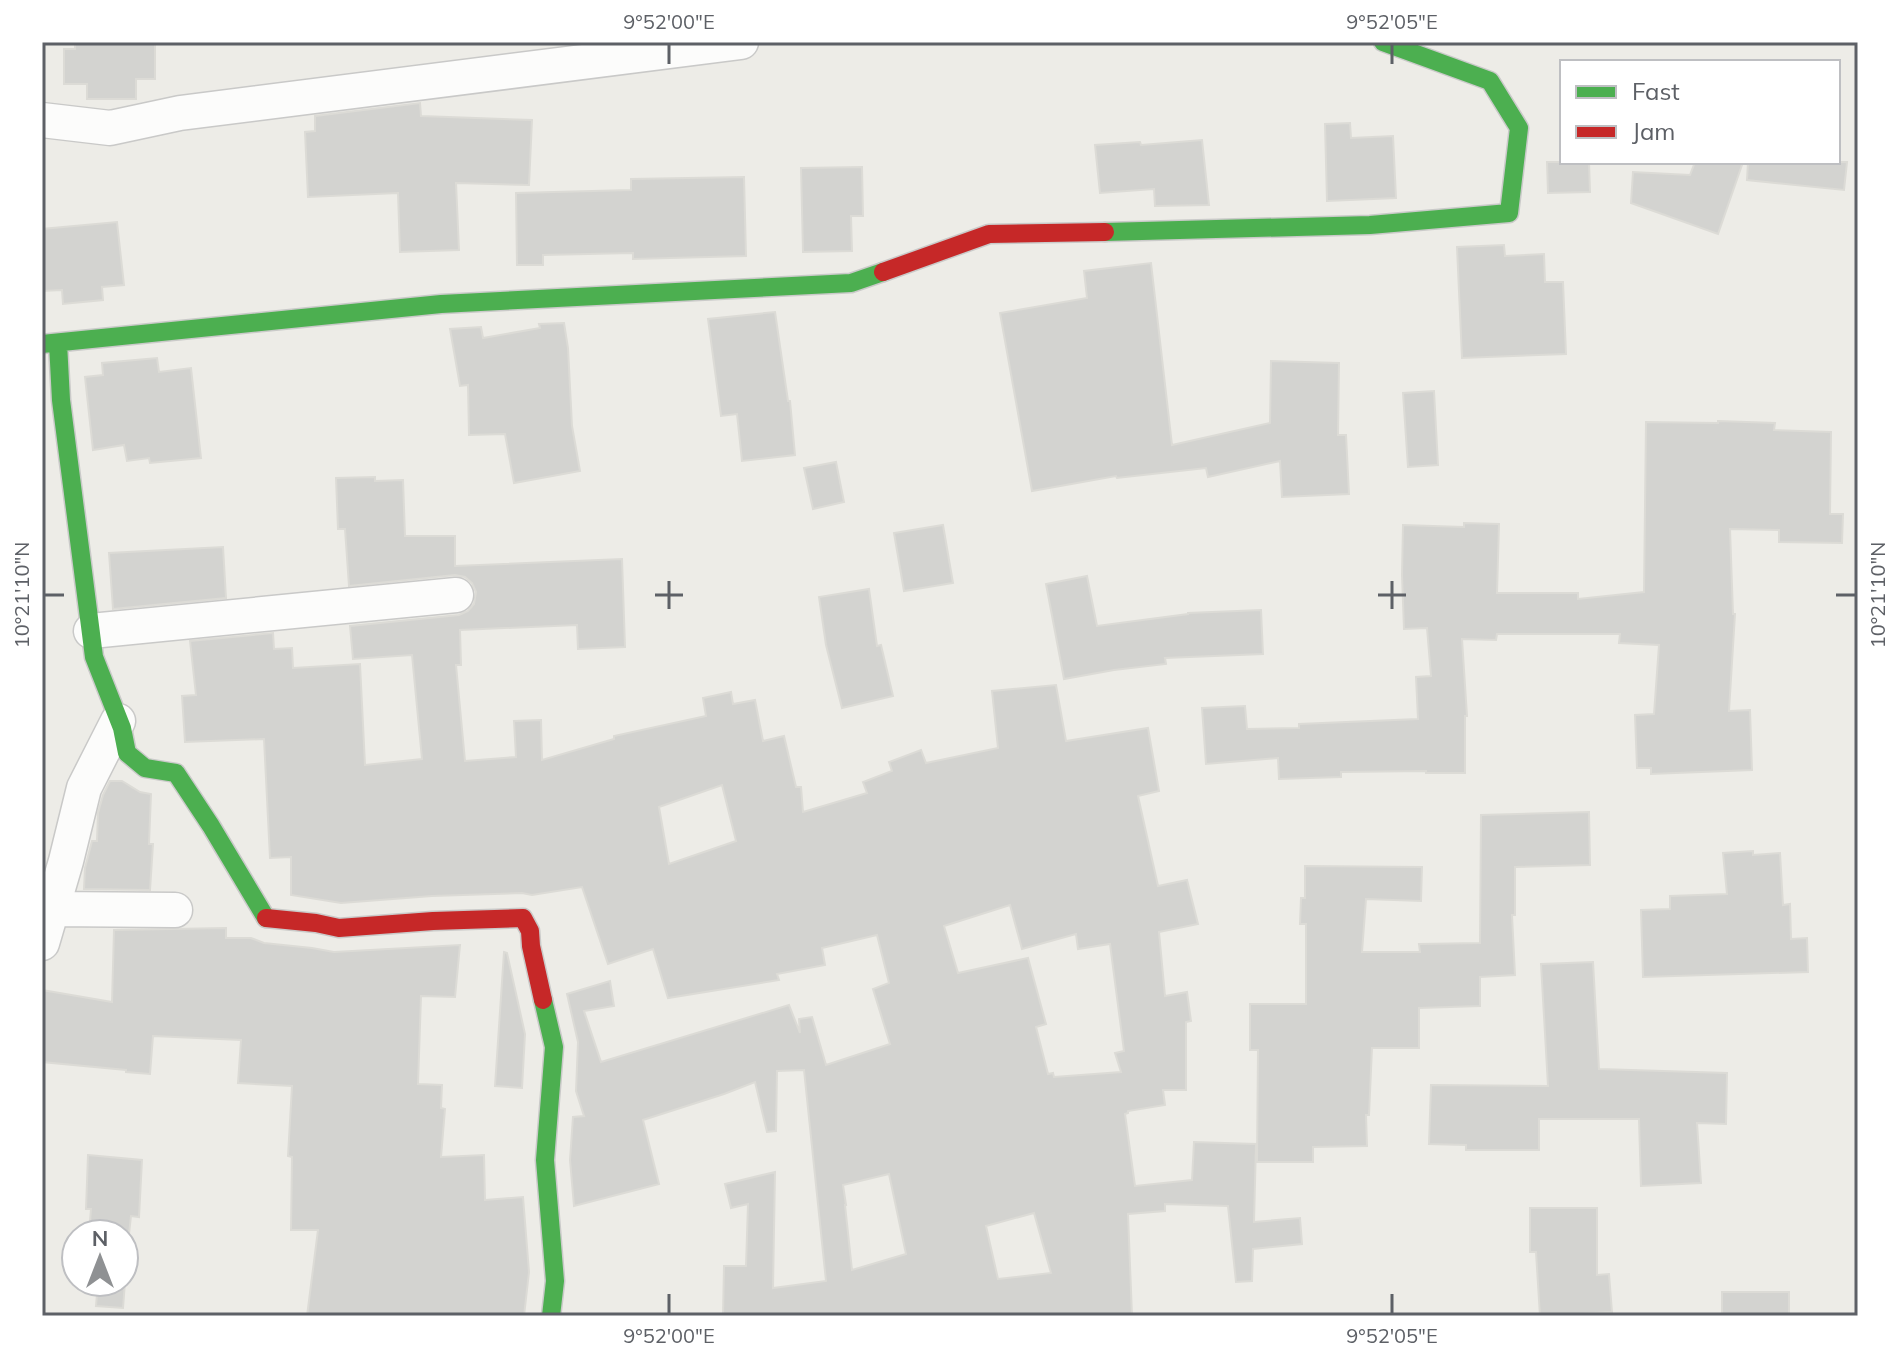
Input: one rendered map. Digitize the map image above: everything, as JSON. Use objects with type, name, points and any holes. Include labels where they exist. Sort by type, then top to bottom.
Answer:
[{"type":"street","points":[[42,120],[110,128],[180,113],[741,42]]},
{"type":"street","points":[[551,1316],[555,1281],[545,1160],[554,1047],[530,931],[523,918],[339,928],[266,918],[176,773],[145,768],[127,753],[94,657],[63,416],[50,344],[441,304],[851,283],[989,234],[1370,225],[1509,213],[1519,128],[1490,81],[1383,42]]},
{"type":"street","points":[[91,631],[456,595]]},
{"type":"street","points":[[42,943],[84,788],[118,721]]},
{"type":"street","points":[[51,909],[175,910]]},
{"type":"building","points":[[75,42],[155,42],[155,79],[136,79],[136,99],[87,99],[87,84],[64,84],[64,49],[75,49]]},
{"type":"building","points":[[420,103],[421,116],[532,120],[529,185],[456,183],[459,250],[400,252],[398,193],[308,197],[305,132],[315,131],[315,116]]},
{"type":"building","points":[[1350,123],[1351,138],[1393,136],[1396,198],[1327,201],[1325,124]]},
{"type":"building","points":[[1202,140],[1209,205],[1155,206],[1154,189],[1100,193],[1095,145]]},
{"type":"building","points":[[1547,162],[1589,164],[1590,192],[1548,193]]},
{"type":"building","points":[[1847,162],[1844,190],[1747,180],[1748,164]]},
{"type":"building","points":[[1694,164],[1742,164],[1718,234],[1631,203],[1633,172],[1690,175]]},
{"type":"building","points":[[862,167],[863,216],[851,216],[852,251],[803,252],[801,168]]},
{"type":"building","points":[[744,177],[746,256],[633,259],[633,253],[543,255],[543,265],[517,265],[516,193],[631,190],[631,179]]},
{"type":"building","points":[[117,222],[124,285],[102,287],[103,300],[63,304],[62,290],[42,291],[42,229]]},
{"type":"building","points":[[1504,245],[1505,256],[1544,254],[1545,282],[1563,282],[1566,354],[1462,358],[1457,247]]},
{"type":"building","points":[[1151,263],[1172,445],[1270,423],[1271,361],[1339,363],[1338,435],[1346,435],[1349,494],[1282,497],[1280,461],[1208,477],[1206,468],[1116,476],[1032,491],[1000,313],[1087,298],[1084,271]]},
{"type":"building","points":[[775,312],[790,401],[795,455],[742,461],[737,414],[721,416],[708,319]]},
{"type":"building","points":[[564,323],[572,426],[580,471],[514,483],[505,434],[469,435],[468,385],[460,386],[450,329],[481,327],[483,338],[540,328],[539,324]]},
{"type":"building","points":[[157,358],[159,372],[191,368],[201,458],[150,463],[149,458],[127,461],[124,445],[93,450],[85,377],[103,375],[102,363]]},
{"type":"building","points":[[1434,391],[1438,465],[1408,467],[1403,393]]},
{"type":"building","points":[[1646,422],[1775,423],[1774,430],[1831,432],[1830,514],[1843,514],[1842,543],[1779,542],[1779,530],[1730,529],[1735,614],[1729,711],[1750,710],[1752,770],[1651,774],[1651,768],[1637,768],[1635,715],[1654,714],[1659,645],[1619,643],[1620,634],[1497,634],[1496,640],[1462,639],[1467,716],[1465,773],[1341,772],[1341,777],[1279,779],[1278,758],[1206,764],[1202,708],[1245,706],[1247,729],[1418,719],[1416,677],[1431,676],[1427,628],[1404,629],[1403,525],[1464,527],[1464,523],[1499,524],[1497,593],[1578,593],[1578,599],[1644,592]]},
{"type":"building","points":[[836,462],[844,502],[813,509],[804,468]]},
{"type":"building","points":[[336,478],[403,480],[405,536],[455,536],[455,566],[622,559],[625,647],[578,649],[577,625],[460,630],[461,665],[456,665],[465,761],[516,757],[514,721],[541,720],[542,760],[614,739],[614,736],[706,716],[703,698],[731,692],[733,704],[755,700],[763,741],[784,736],[796,787],[801,787],[803,812],[867,793],[863,782],[892,771],[889,762],[921,750],[926,763],[998,748],[992,691],[1056,685],[1066,741],[1148,728],[1159,791],[1138,796],[1158,886],[1187,880],[1198,924],[1159,932],[1165,996],[1187,992],[1191,1021],[1186,1022],[1186,1090],[1163,1090],[1165,1105],[1125,1114],[1135,1186],[1192,1180],[1194,1142],[1256,1144],[1254,1222],[1300,1218],[1302,1244],[1253,1249],[1252,1281],[1236,1282],[1228,1206],[1165,1204],[1165,1211],[1128,1214],[1132,1316],[723,1316],[724,1266],[746,1266],[748,1204],[731,1208],[725,1184],[775,1172],[773,1288],[826,1281],[804,1070],[777,1071],[776,1131],[767,1132],[755,1082],[643,1120],[659,1184],[574,1206],[570,1160],[573,1117],[584,1116],[576,1091],[578,1042],[567,994],[610,981],[614,1006],[584,1011],[601,1062],[789,1005],[800,1033],[799,1019],[812,1017],[826,1065],[890,1044],[873,989],[889,983],[877,935],[822,948],[825,965],[777,974],[779,980],[668,998],[653,949],[608,964],[582,887],[532,895],[432,896],[341,903],[291,895],[291,857],[270,858],[264,739],[185,742],[182,696],[196,695],[190,641],[273,633],[274,649],[292,648],[293,668],[360,664],[365,765],[422,759],[412,655],[353,659],[350,626],[459,615],[474,604],[476,592],[465,577],[455,575],[349,586],[345,529],[338,529]],"holes":[[[722,785],[736,841],[669,864],[659,807]],[[1010,905],[1022,949],[1076,934],[1078,949],[1110,944],[1124,1051],[1115,1053],[1121,1072],[1054,1077],[1053,1073],[1048,1074],[1036,1027],[1046,1024],[1028,958],[958,973],[944,926]],[[889,1174],[906,1254],[852,1270],[843,1185]],[[1034,1213],[1051,1273],[998,1279],[986,1226]]]},
{"type":"building","points":[[943,525],[953,583],[904,591],[894,533]]},
{"type":"building","points":[[223,547],[226,598],[113,609],[109,553]]},
{"type":"building","points":[[1087,576],[1097,626],[1188,613],[1261,610],[1263,654],[1165,658],[1166,664],[1064,679],[1046,584]]},
{"type":"building","points":[[869,589],[877,646],[881,645],[893,696],[842,708],[826,645],[819,597]]},
{"type":"building","points":[[110,781],[122,781],[140,792],[151,794],[149,844],[153,844],[150,890],[84,889],[85,868],[92,841],[97,841],[98,813]]},
{"type":"building","points":[[1589,812],[1590,865],[1515,867],[1515,915],[1512,915],[1515,975],[1480,977],[1480,1006],[1419,1008],[1419,1048],[1372,1048],[1369,1115],[1366,1115],[1367,1146],[1313,1147],[1313,1162],[1257,1162],[1258,1050],[1250,1050],[1250,1004],[1306,1004],[1306,924],[1300,924],[1301,898],[1305,898],[1305,866],[1422,867],[1421,901],[1366,899],[1362,952],[1420,952],[1419,944],[1480,943],[1481,815]]},
{"type":"building","points":[[1753,851],[1753,855],[1780,853],[1783,905],[1790,904],[1791,939],[1807,938],[1808,972],[1643,977],[1641,910],[1670,909],[1670,896],[1727,894],[1723,853]]},
{"type":"building","points":[[226,928],[226,938],[251,938],[264,943],[334,952],[460,945],[455,997],[421,996],[418,1084],[442,1085],[441,1108],[445,1109],[441,1157],[484,1155],[485,1200],[523,1197],[529,1272],[524,1316],[307,1316],[318,1230],[291,1230],[292,1157],[288,1156],[292,1086],[238,1083],[241,1040],[153,1036],[150,1074],[42,1062],[42,990],[112,1002],[114,930]]},
{"type":"building","points":[[504,952],[507,953],[525,1034],[522,1088],[495,1086]]},
{"type":"building","points":[[1593,962],[1599,1069],[1727,1073],[1726,1124],[1697,1123],[1701,1183],[1641,1186],[1639,1119],[1539,1119],[1539,1150],[1466,1150],[1466,1145],[1429,1144],[1431,1085],[1548,1086],[1541,964]]},
{"type":"building","points":[[88,1155],[142,1160],[139,1217],[90,1218],[91,1209],[86,1209]]},
{"type":"building","points":[[1530,1208],[1597,1208],[1597,1275],[1609,1274],[1612,1312],[1540,1316],[1536,1252],[1530,1252]]},
{"type":"building","points":[[1722,1292],[1789,1292],[1789,1316],[1722,1316]]},
{"type":"building","points":[[97,1298],[124,1298],[123,1308],[96,1306]]},
{"type":"traffic: fast","points":[[1105,232],[1370,225],[1509,213],[1519,128],[1490,81],[1383,42]]},
{"type":"traffic: fast","points":[[42,344],[441,304],[851,283],[883,272]]},
{"type":"traffic: fast","points":[[58,343],[61,400],[94,657],[122,728],[127,753],[145,768],[176,773],[266,918]]},
{"type":"traffic: fast","points":[[543,1000],[554,1047],[545,1160],[555,1281],[551,1316]]},
{"type":"traffic: jam","points":[[883,272],[989,234],[1105,232]]},
{"type":"traffic: jam","points":[[266,918],[339,928],[523,918],[530,931],[543,1000]]}]
